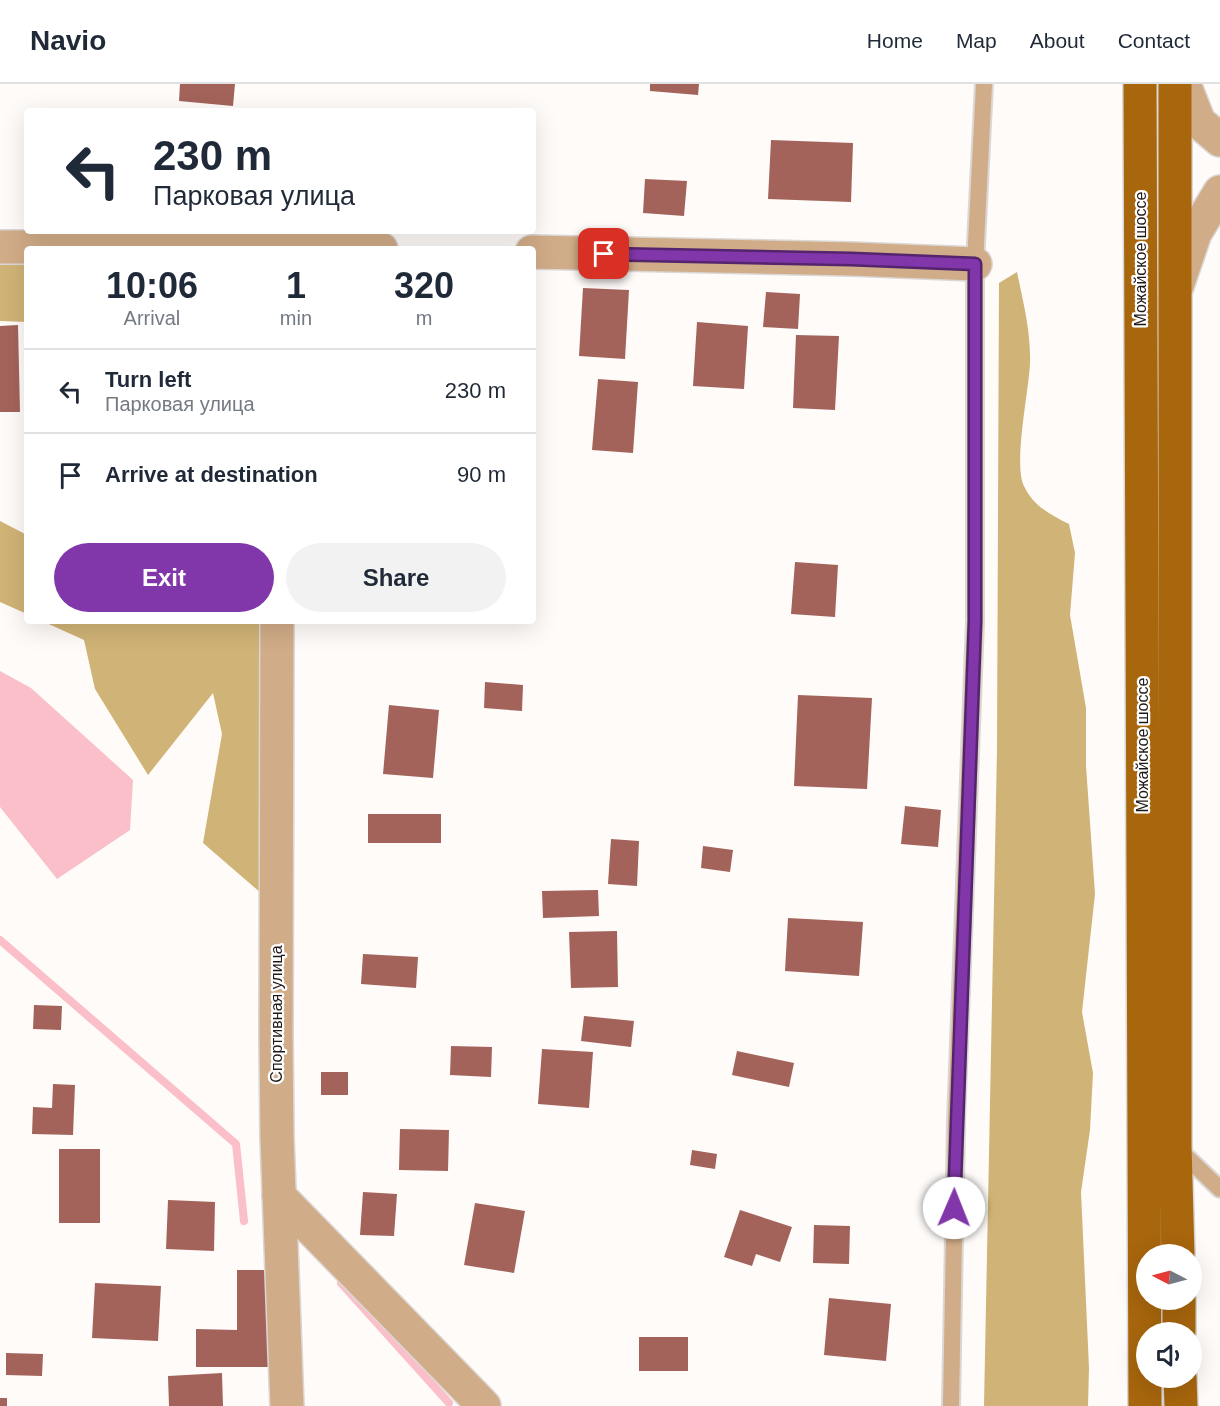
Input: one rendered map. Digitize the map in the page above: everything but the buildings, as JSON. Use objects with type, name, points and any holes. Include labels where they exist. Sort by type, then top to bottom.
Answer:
[{"type":"main road","name":"Можайское шоссе","points":[[1140,84],[1146,1406]]},
{"type":"main road","name":"Можайское шоссе","points":[[1174,84],[1175,1146],[1178,1244]]},
{"type":"main road","points":[[1180,1388],[1181,1406]]},
{"type":"street","points":[[1184,84],[1199,122],[1220,140]]},
{"type":"street","points":[[1174,293],[1195,233],[1220,192]]},
{"type":"street","points":[[0,247],[24,247]]},
{"type":"street","points":[[536,252],[975,264]]},
{"type":"street","name":"Спортивная улица","points":[[277,624],[276,1038],[287,1406]]},
{"type":"street","points":[[279,1196],[484,1406]]},
{"type":"lane","points":[[951,1406],[956,1121],[975,621],[975,264],[984,84]]},
{"type":"lane","points":[[1175,1146],[1220,1189]]},
{"type":"shaded area","points":[[0,251],[24,251],[24,322],[0,321]]},
{"type":"shaded area","points":[[1017,272],[1030,351],[1021,445],[1021,476],[1028,493],[1037,504],[1069,524],[1075,553],[1070,615],[1086,708],[1086,766],[1095,894],[1082,1012],[1093,1073],[1090,1130],[1081,1192],[1089,1368],[1088,1406],[984,1406],[997,750],[999,283]]},
{"type":"shaded area","points":[[0,521],[24,533],[24,613],[0,602]]},
{"type":"shaded area","points":[[49,624],[264,624],[261,893],[203,843],[222,734],[213,693],[148,775],[95,689],[84,640]]},
{"type":"shaded area","points":[[0,671],[31,688],[133,780],[130,830],[57,879],[0,807]]},
{"type":"waterway","points":[[0,940],[236,1144],[244,1221]]},
{"type":"waterway","points":[[341,1283],[449,1403]]},
{"type":"route","points":[[604,254],[975,264],[975,621],[954,1208]]}]
